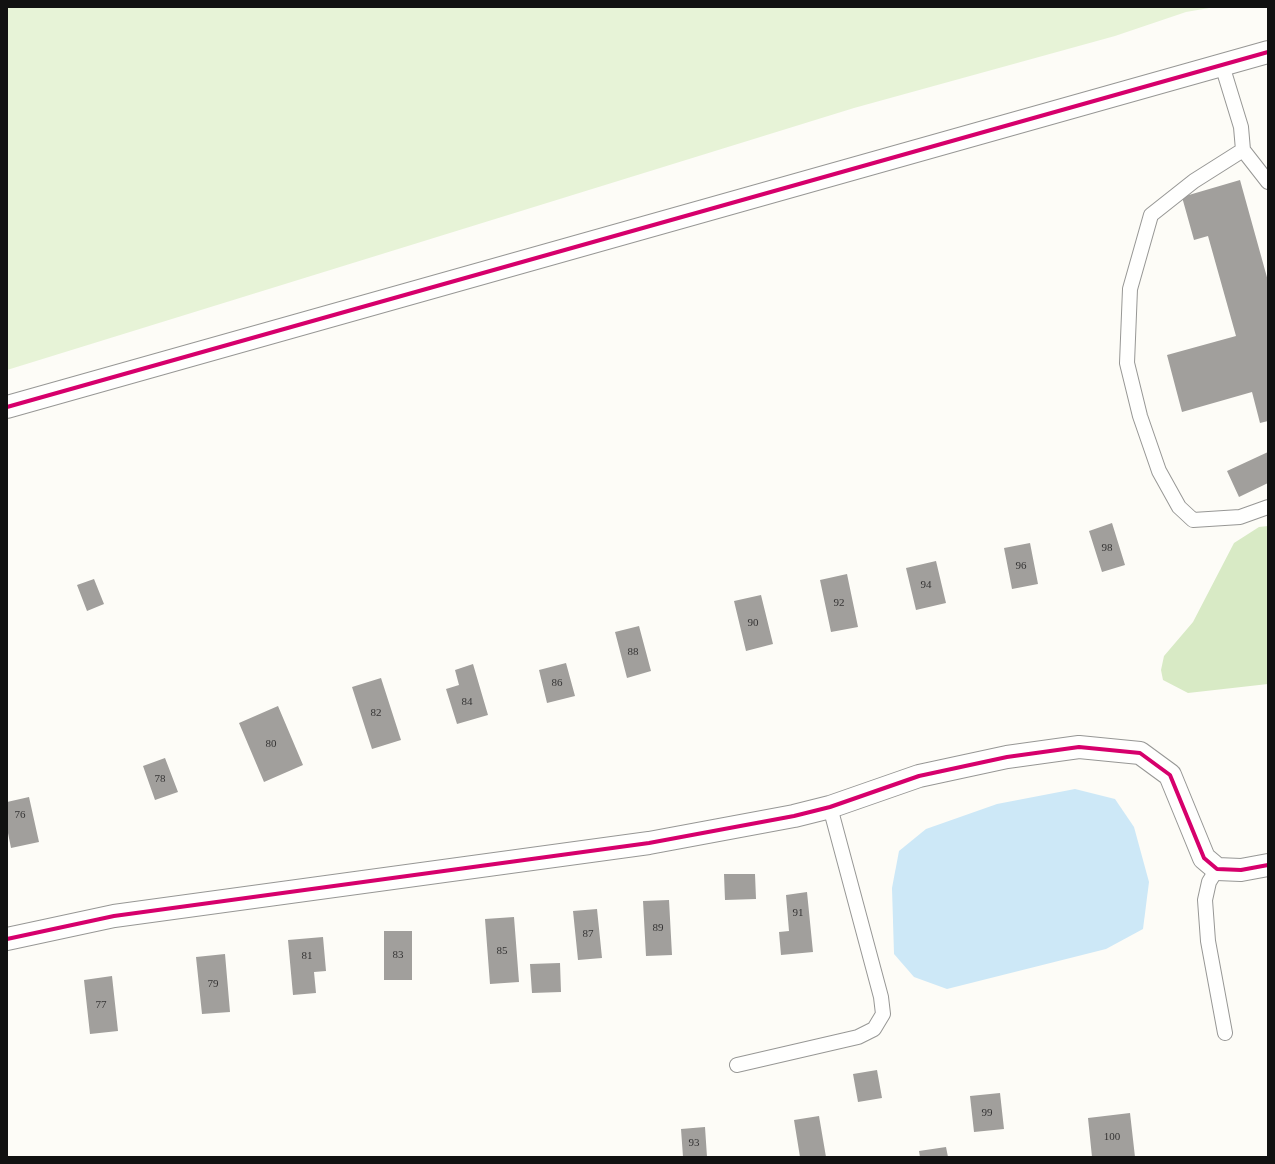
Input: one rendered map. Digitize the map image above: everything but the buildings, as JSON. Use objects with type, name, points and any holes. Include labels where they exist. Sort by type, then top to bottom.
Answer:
[{"type":"street","points":[[7,407],[1268,52]]},
{"type":"street","points":[[7,939],[114,916],[649,842],[794,816],[830,807],[919,776],[1007,757],[1079,747],[1140,753],[1170,774],[1204,858],[1217,869],[1241,870],[1268,865]]},
{"type":"lane","points":[[1222,65],[1241,127],[1243,150],[1268,182]]},
{"type":"lane","points":[[1243,150],[1194,181],[1150,215],[1130,289],[1127,363],[1140,416],[1159,472],[1179,507],[1193,520],[1240,517],[1268,507]]},
{"type":"lane","points":[[737,1065],[858,1037],[874,1029],[883,1014],[881,997],[830,807]]},
{"type":"lane","points":[[1217,869],[1209,882],[1205,900],[1208,941],[1225,1033]]},
{"type":"green space","points":[[7,7],[1215,7],[1186,12],[1115,36],[854,108],[7,370]]},
{"type":"green space","points":[[1268,526],[1268,684],[1188,693],[1163,680],[1161,670],[1164,656],[1193,622],[1234,543],[1259,527]]},
{"type":"water","points":[[1075,789],[1115,799],[1134,827],[1149,882],[1143,929],[1106,949],[947,989],[914,977],[894,954],[892,888],[899,851],[926,829],[997,804]]},
{"type":"cycle path","points":[[7,407],[1268,52]]},
{"type":"cycle path","points":[[7,939],[114,916],[649,843],[794,816],[830,807],[919,776],[1007,757],[1079,747],[1140,753],[1170,775],[1204,858],[1217,869],[1241,870],[1268,865]]}]
